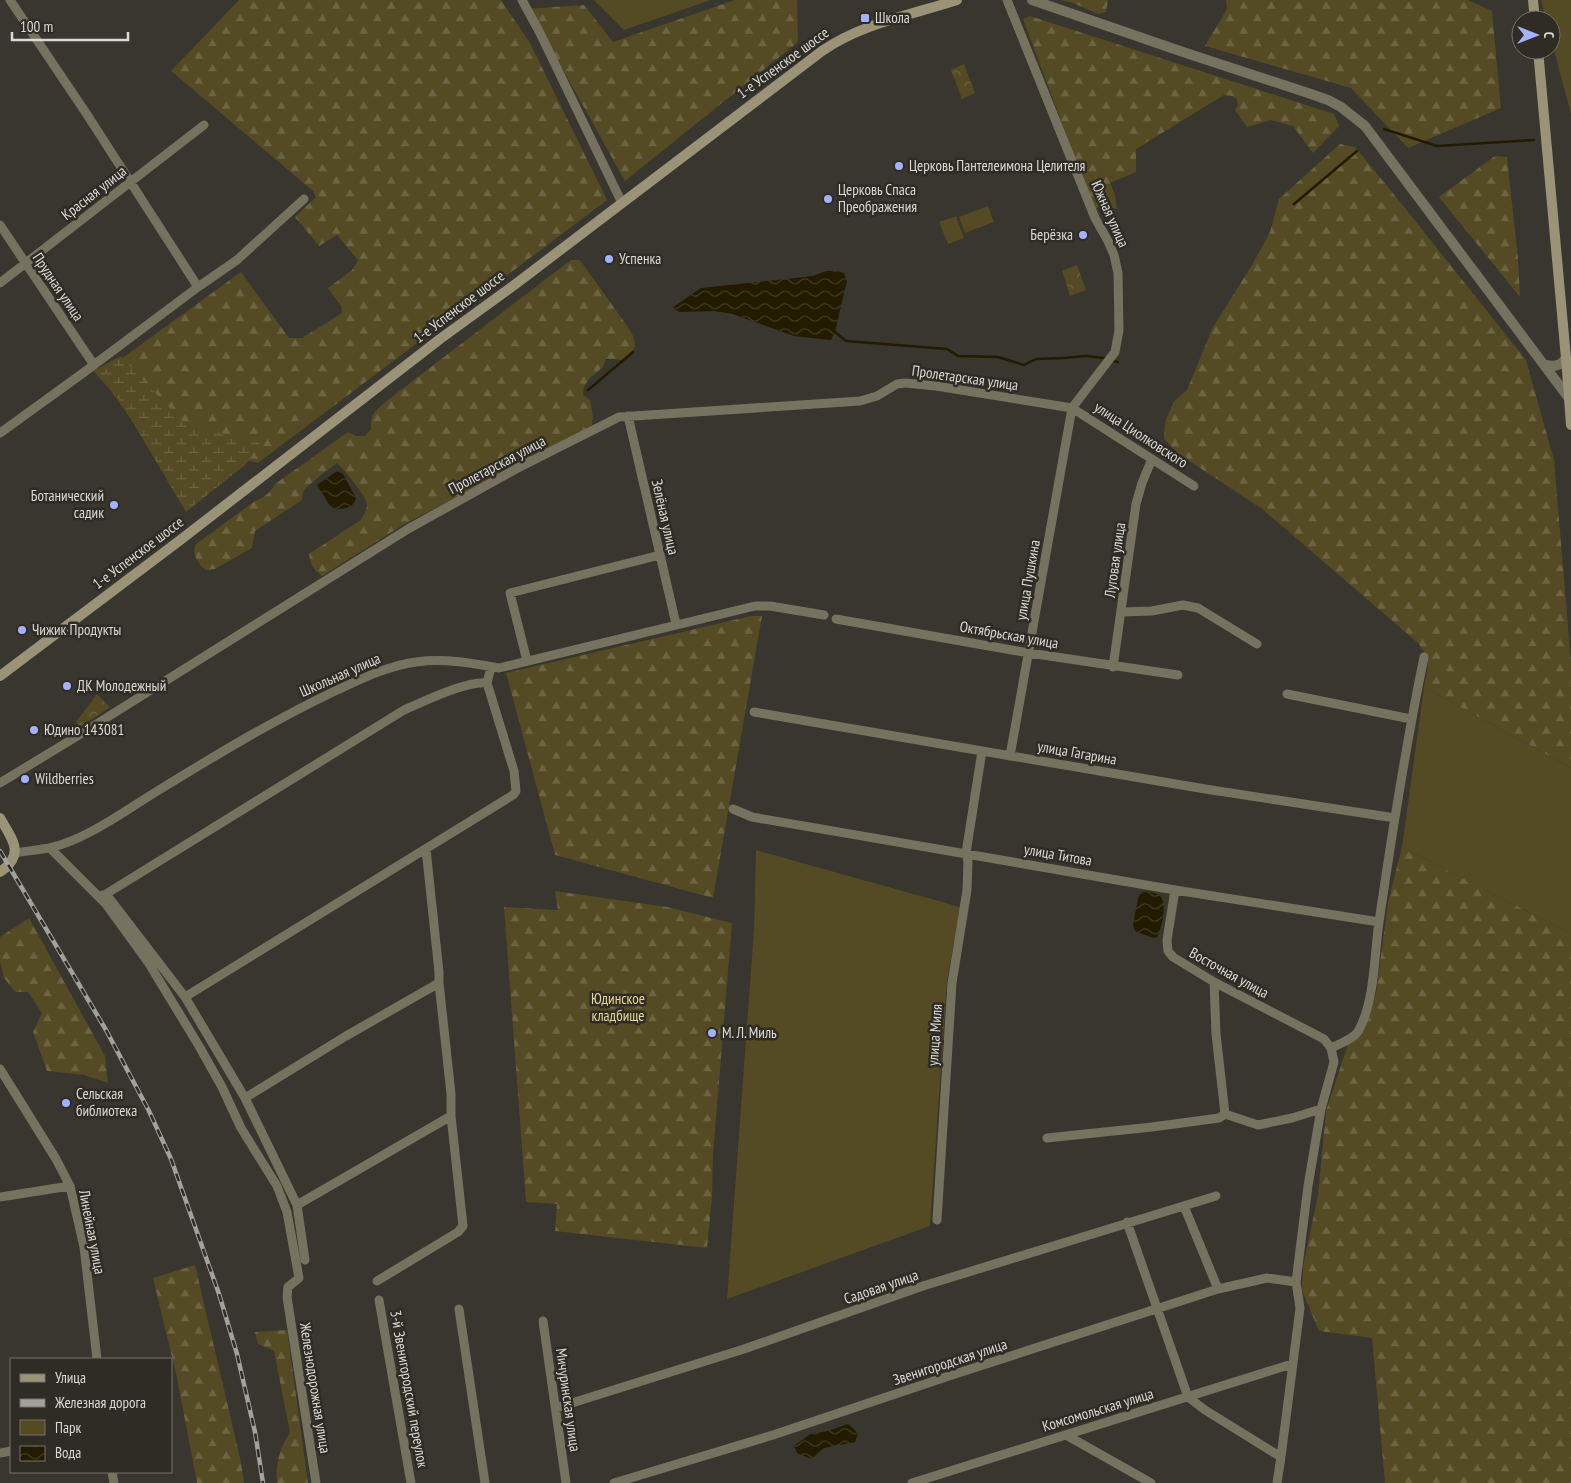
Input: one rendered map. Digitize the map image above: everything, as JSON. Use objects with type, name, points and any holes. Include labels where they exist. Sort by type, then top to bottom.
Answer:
[{"type":"main road","name":"1-е Успенское шоссе","points":[[0,676],[440,339],[836,41],[875,24],[957,0]]},
{"type":"main road","points":[[1539,60],[1571,425]]},
{"type":"main road","points":[[0,818],[13,843],[15,853],[9,866],[0,872]]},
{"type":"street","points":[[10,0],[198,287]]},
{"type":"street","points":[[522,0],[540,33],[622,203]]},
{"type":"street","name":"Южная улица","points":[[1007,0],[1095,218],[1114,255],[1118,274],[1119,330],[1115,352],[1072,408]]},
{"type":"street","points":[[1032,0],[1328,100],[1354,116],[1365,126],[1391,160],[1570,399]]},
{"type":"street","name":"Красная улица","points":[[0,283],[204,125]]},
{"type":"street","points":[[0,433],[237,260],[304,198]]},
{"type":"street","name":"Прудная улица","points":[[0,225],[94,364]]},
{"type":"street","points":[[1543,364],[1556,366],[1561,364],[1566,358]]},
{"type":"street","name":"Пролетарская улица","points":[[0,783],[408,529],[516,469],[619,417],[860,401],[877,396],[897,384],[905,383],[936,386],[1072,408]]},
{"type":"street","name":"улица Циолковского","points":[[1072,408],[1194,486]]},
{"type":"street","name":"улица Пушкина","points":[[1010,756],[1072,408]]},
{"type":"street","name":"Зелёная улица","points":[[628,416],[676,624]]},
{"type":"street","name":"Луговая улица","points":[[1113,666],[1136,504],[1152,459]]},
{"type":"street","points":[[527,661],[510,593],[660,555]]},
{"type":"street","points":[[1122,612],[1152,611],[1183,605],[1198,608],[1257,644]]},
{"type":"street","name":"Школьная улица","points":[[15,853],[50,848],[85,835],[225,749],[308,704],[368,675],[401,665],[439,660],[460,661],[499,668],[755,606],[770,606],[824,615]]},
{"type":"street","name":"Октябрьская улица","points":[[836,619],[1029,653],[1178,675]]},
{"type":"street","points":[[1277,1483],[1300,1308],[1296,1282],[1308,1186],[1321,1109],[1334,1062],[1331,1048],[1343,1043],[1359,1032],[1370,996],[1395,818],[1411,719],[1424,656]]},
{"type":"street","points":[[186,998],[513,795],[516,791],[514,771],[487,683],[492,667]]},
{"type":"street","points":[[102,895],[404,710],[441,694],[480,682],[487,683]]},
{"type":"street","points":[[1287,694],[1411,719]]},
{"type":"street","name":"улица Гагарина","points":[[754,712],[1205,789],[1395,818]]},
{"type":"street","points":[[966,853],[982,751]]},
{"type":"street","name":"улица Титова","points":[[733,809],[752,817],[1174,890],[1379,922]]},
{"type":"street","points":[[50,848],[102,895],[186,998],[245,1098],[297,1205],[305,1260]]},
{"type":"street","points":[[377,1281],[458,1232],[464,1226],[451,1116],[451,1094],[438,983],[439,972],[426,849]]},
{"type":"street","name":"улица Миля","points":[[937,1220],[952,983],[967,890],[968,862],[966,853]]},
{"type":"street","name":"Восточная улица","points":[[1174,890],[1167,940],[1168,951],[1173,957],[1214,982],[1324,1039],[1331,1048]]},
{"type":"street","name":"Железнодорожная улица","points":[[102,895],[148,962],[199,1046],[222,1087],[241,1128],[277,1186],[287,1212],[299,1278],[288,1287],[287,1297],[316,1483]]},
{"type":"street","points":[[1214,982],[1216,1034],[1225,1114]]},
{"type":"street","points":[[245,1098],[346,1036],[438,983]]},
{"type":"street","name":"Линейная улица","points":[[0,1069],[56,1159],[70,1186],[84,1248],[97,1358]]},
{"type":"street","points":[[1225,1114],[1258,1125],[1292,1118],[1321,1109]]},
{"type":"street","points":[[1047,1138],[1220,1118],[1225,1114]]},
{"type":"street","points":[[297,1205],[451,1116]]},
{"type":"street","points":[[0,1197],[70,1186]]},
{"type":"street","name":"Садовая улица","points":[[556,1408],[744,1349],[922,1286],[1216,1196]]},
{"type":"street","points":[[1184,1206],[1218,1289]]},
{"type":"street","points":[[1127,1222],[1188,1397],[1205,1410],[1281,1457]]},
{"type":"street","name":"Звенигородская улица","points":[[614,1483],[773,1436],[943,1378],[1218,1289],[1267,1278],[1296,1282]]},
{"type":"street","name":"3-й Звенигородский переулок","points":[[379,1300],[411,1483]]},
{"type":"street","points":[[459,1309],[485,1483]]},
{"type":"street","name":"Мичуринская улица","points":[[543,1321],[566,1483]]},
{"type":"street","name":"Комсомольская улица","points":[[912,1483],[1292,1364]]},
{"type":"street","points":[[1066,1435],[1151,1483]]},
{"type":"green space","points":[[239,0],[501,0],[530,43],[607,200],[258,463],[145,438],[99,375],[241,272],[289,338],[302,338],[342,313],[341,306],[328,288],[352,270],[358,260],[337,235],[319,246],[295,217],[316,197],[313,191],[171,71]]},
{"type":"green space","points":[[594,0],[711,0],[624,30]]},
{"type":"green space","points":[[735,0],[797,0],[798,42],[625,181],[542,32],[525,9],[584,5],[613,42]]},
{"type":"green space","points":[[1061,0],[1108,0],[1106,12],[1098,14]]},
{"type":"green space","points":[[1226,0],[1468,0],[1492,11],[1501,108],[1408,148],[1351,88],[1205,46],[1227,9]]},
{"type":"green space","points":[[1541,0],[1571,0],[1571,114],[1557,60],[1561,60],[1561,10],[1544,10]]},
{"type":"green space","points":[[1030,16],[1334,114],[1339,126],[1313,153],[1293,126],[1271,120],[1247,127],[1235,110],[1238,105],[1237,100],[1233,96],[1224,95],[1136,149],[1136,172],[1110,183],[1115,195],[1117,209],[1104,206],[1094,209],[1023,19]]},
{"type":"green space","points":[[964,64],[975,93],[962,99],[951,70]]},
{"type":"green space","points":[[1340,144],[1355,147],[1526,360],[1554,460],[1571,662],[1571,768],[1424,687],[1428,664],[1418,643],[1262,509],[1179,454],[1164,439],[1165,422],[1174,401],[1187,390],[1212,329],[1270,232],[1279,199]]},
{"type":"green space","points":[[1495,156],[1507,157],[1518,259],[1520,297],[1439,197]]},
{"type":"green space","points":[[988,206],[994,222],[965,233],[959,217]]},
{"type":"green space","points":[[956,216],[964,238],[948,244],[939,222]]},
{"type":"green space","points":[[571,260],[580,260],[634,338],[635,347],[624,361],[606,359],[603,367],[589,379],[584,387],[583,395],[590,400],[593,417],[592,425],[403,525],[322,576],[313,567],[309,554],[361,520],[367,506],[361,493],[337,463],[305,489],[302,494],[302,500],[255,531],[252,548],[215,569],[206,570],[200,565],[194,551],[196,544],[264,496],[275,484],[348,432],[356,436],[365,436],[371,429],[373,415],[389,399]]},
{"type":"green space","points":[[1077,265],[1086,290],[1070,296],[1062,271]]},
{"type":"green space","points":[[121,356],[184,423],[260,443],[246,464],[186,512],[119,399],[93,371]]},
{"type":"green space","points":[[751,616],[762,616],[713,898],[555,855],[506,673]]},
{"type":"green space","points":[[1424,687],[1571,768],[1571,934],[1402,847]]},
{"type":"green space","points":[[97,694],[110,707],[80,727],[76,722]]},
{"type":"green space","points":[[1402,847],[1571,934],[1571,1483],[1385,1483],[1372,1338],[1319,1331],[1302,1290],[1303,1267],[1318,1195],[1326,1111],[1348,1044],[1361,1035],[1376,994],[1388,903]]},
{"type":"green space","points":[[756,850],[960,907],[947,981],[930,1226],[727,1299],[754,929]]},
{"type":"green space","name":"Юдинское кладбище","points":[[555,891],[667,907],[732,923],[707,1248],[555,1231],[557,1204],[526,1202],[504,907],[558,910]]},
{"type":"green space","points":[[29,918],[105,1056],[108,1083],[84,1075],[47,1071],[33,1032],[42,1013],[28,992],[15,992],[4,978],[0,961],[0,937]]},
{"type":"green space","points":[[195,1265],[241,1462],[244,1483],[197,1483],[177,1378],[153,1278]]},
{"type":"green space","points":[[287,1330],[308,1483],[277,1483],[279,1456],[283,1444],[290,1433],[274,1351],[258,1344],[255,1332]]},
{"type":"water","points":[[826,271],[844,273],[847,281],[835,332],[831,340],[794,336],[733,314],[714,311],[680,312],[672,308],[701,288],[813,276]]},
{"type":"water","points":[[337,471],[343,474],[356,498],[350,507],[343,509],[332,509],[317,485]]},
{"type":"water","points":[[1144,891],[1160,896],[1164,910],[1157,937],[1153,938],[1135,931],[1133,925],[1139,894]]},
{"type":"water","points":[[848,1424],[858,1433],[855,1442],[824,1448],[811,1459],[797,1453],[794,1446],[810,1434],[828,1431]]},
{"type":"waterway","points":[[1384,129],[1437,146],[1534,140]]},
{"type":"waterway","points":[[1294,204],[1357,151]]},
{"type":"waterway","points":[[835,332],[846,341],[947,349],[958,356],[998,357],[1024,365],[1036,359],[1086,356],[1104,358]]},
{"type":"waterway","points":[[588,390],[633,352]]},
{"type":"waterway","points":[[1113,361],[1118,362]]},
{"type":"railway","points":[[0,851],[106,1030],[149,1111],[171,1159],[219,1294],[237,1354],[255,1432],[263,1483]]},
{"type":"place","name":"Школа","points":[[865,18]]},
{"type":"place","name":"Церковь Пантелеимона Целителя","points":[[899,166]]},
{"type":"place","name":"Церковь Спаса Преображения","points":[[828,199]]},
{"type":"place","name":"Берёзка","points":[[1083,235]]},
{"type":"place","name":"Успенка","points":[[609,259]]},
{"type":"place","name":"Ботанический садик","points":[[114,505]]},
{"type":"place","name":"Чижик Продукты","points":[[22,630]]},
{"type":"place","name":"ДК Молодежный","points":[[67,686]]},
{"type":"place","name":"Юдино 143081","points":[[34,730]]},
{"type":"place","name":"Wildberries","points":[[25,779]]},
{"type":"place","name":"М. Л. Миль","points":[[712,1033]]},
{"type":"place","name":"Сельская библиотека","points":[[66,1103]]}]
